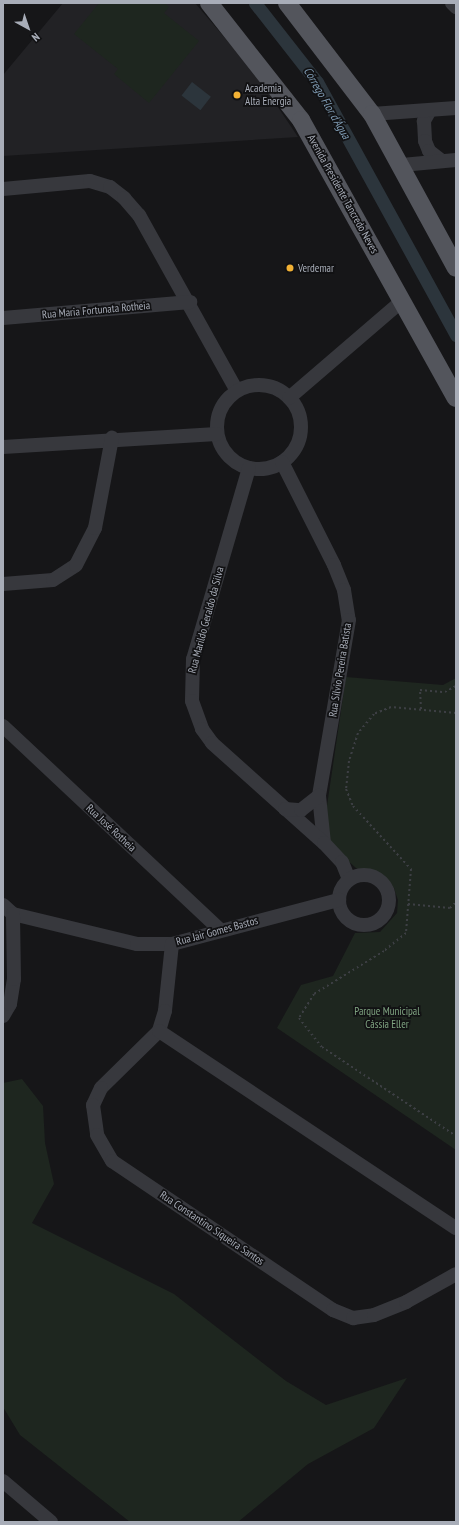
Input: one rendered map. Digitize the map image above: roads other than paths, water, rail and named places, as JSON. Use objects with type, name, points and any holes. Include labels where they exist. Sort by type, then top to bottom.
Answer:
[{"type":"main road","name":"Avenida Presidente Tancredo Neves","points":[[209,3],[301,120],[403,300],[456,398]]},
{"type":"main road","points":[[287,3],[372,114],[402,165],[456,268]]},
{"type":"street","points":[[452,3],[456,7]]},
{"type":"street","points":[[372,114],[456,108]]},
{"type":"street","points":[[430,110],[424,121],[425,141],[430,152],[442,161]]},
{"type":"street","points":[[402,165],[456,160]]},
{"type":"street","points":[[3,189],[90,182],[110,187],[138,215],[190,302],[237,391]]},
{"type":"street","points":[[290,398],[403,300]]},
{"type":"street","name":"Rua Maria Fortunata Rotheia","points":[[3,318],[190,302]]},
{"type":"street","points":[[259,385],[281,391],[290,398],[299,417],[299,439],[282,462],[260,469],[249,468],[228,456],[217,434],[218,418],[225,402],[237,391],[259,385]]},
{"type":"street","points":[[3,447],[112,438],[217,434]]},
{"type":"street","points":[[3,584],[53,580],[76,565],[95,528],[112,438]]},
{"type":"street","name":"Rua Sílvio Pereira Batista","points":[[282,462],[334,565],[344,590],[348,620],[320,796],[324,843]]},
{"type":"street","name":"Rua Marildo Geraldo da Silva","points":[[249,468],[193,659],[190,686],[196,715],[212,743],[324,843],[342,862],[349,880]]},
{"type":"street","name":"Rua José Rotheia","points":[[3,726],[219,929]]},
{"type":"street","points":[[285,809],[301,810],[320,796]]},
{"type":"street","points":[[364,875],[378,879],[386,886],[389,906],[384,915],[366,925],[347,918],[339,900],[349,880],[364,875]]},
{"type":"street","name":"Rua Jair Gomes Bastos","points":[[8,910],[137,944],[172,944],[219,929],[339,900]]},
{"type":"street","points":[[3,1016],[10,1004],[14,980],[8,910]]},
{"type":"street","name":"Rua Constantino Siqueira Santos","points":[[172,944],[165,1011],[158,1031],[101,1088],[93,1105],[97,1135],[112,1161],[333,1310],[353,1318],[374,1315],[406,1302],[456,1274]]},
{"type":"street","points":[[158,1031],[456,1228]]},
{"type":"street","points":[[3,1481],[51,1522]]},
{"type":"waterway","name":"Córrego Flor d'Água","points":[[255,3],[317,82],[456,335]]},
{"type":"place","name":"Academia Alta Energia","points":[[237,95]]},
{"type":"place","name":"Verdemar","points":[[290,268]]},
{"type":"park label","name":"Parque Municipal Cássia Eller","points":[[387,1018]]}]
